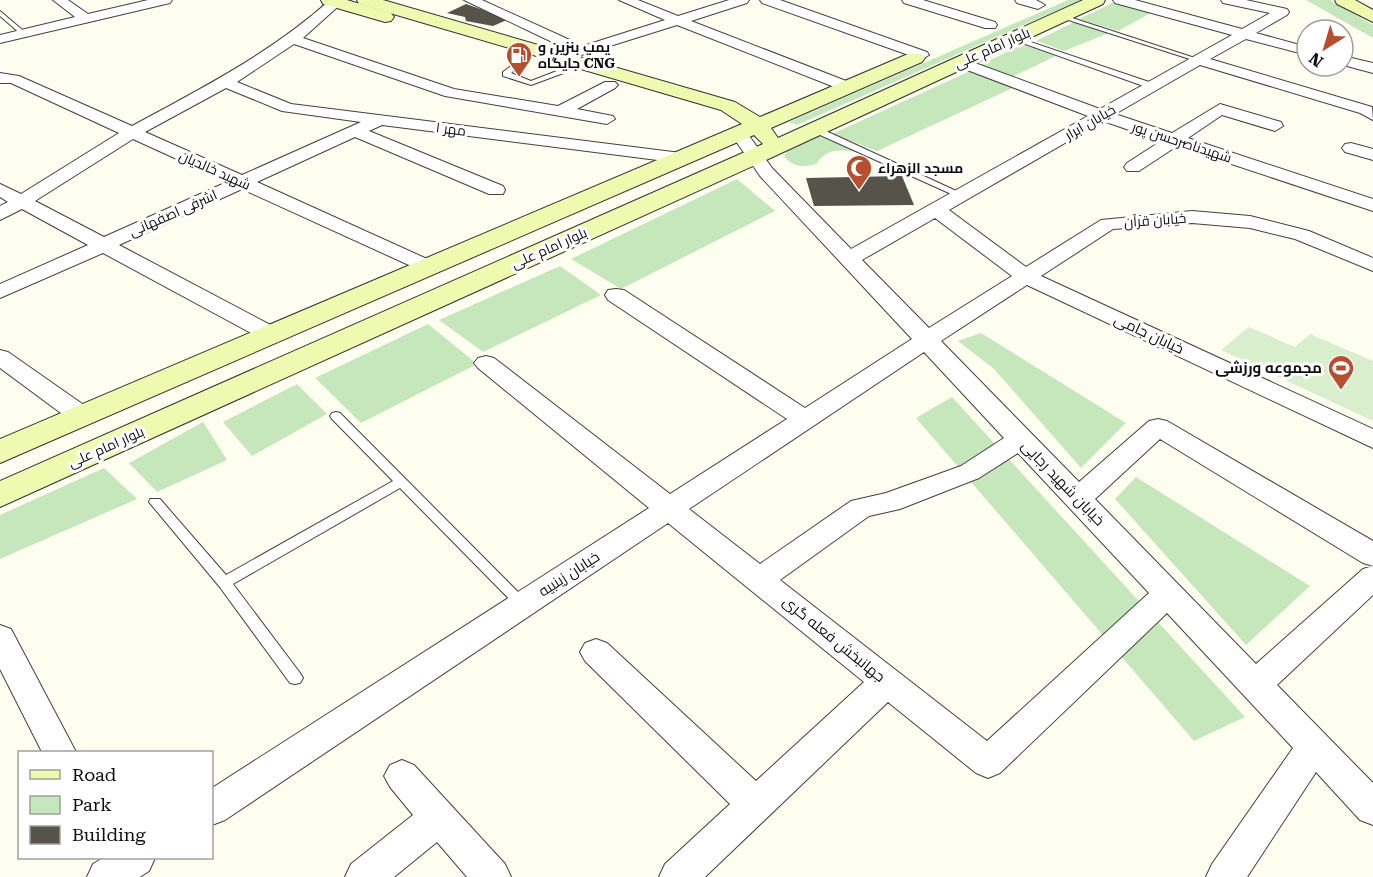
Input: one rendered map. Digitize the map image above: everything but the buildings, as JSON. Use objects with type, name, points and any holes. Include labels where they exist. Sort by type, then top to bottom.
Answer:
[{"type":"main road","points":[[364,0],[562,65],[610,85],[711,115],[758,147]]},
{"type":"main road","name":"بلوار امام علی","points":[[0,495],[758,147],[812,128],[1097,0]]},
{"type":"main road","points":[[1343,0],[1373,17]]},
{"type":"main road","points":[[332,1],[519,57],[562,65],[728,106],[758,147]]},
{"type":"main road","name":"بلوار امام علی","points":[[961,38],[1036,2]]},
{"type":"main road","name":"بلوار امام علی","points":[[0,452],[681,158],[758,147],[848,87],[941,46]]},
{"type":"street","points":[[60,0],[86,19]]},
{"type":"street","points":[[0,39],[165,0]]},
{"type":"street","points":[[471,0],[582,50]]},
{"type":"street","points":[[626,0],[848,87]]},
{"type":"street","points":[[562,65],[582,50],[742,0]]},
{"type":"street","points":[[767,0],[921,55]]},
{"type":"street","points":[[909,0],[990,25]]},
{"type":"street","points":[[1120,0],[1242,35],[1295,58]]},
{"type":"street","name":"خیابان ابرار","points":[[849,259],[1282,12],[1228,0]]},
{"type":"street","points":[[0,214],[133,132],[226,83],[292,39],[332,1]]},
{"type":"street","points":[[292,39],[451,93],[607,119]]},
{"type":"street","points":[[1198,60],[1371,112]]},
{"type":"street","name":"شهیدناصرحسن پور","points":[[959,62],[1101,116],[1372,203]]},
{"type":"street","points":[[1269,81],[1295,63]]},
{"type":"street","points":[[1355,63],[1373,68]]},
{"type":"street","name":"شهید خالدیان","points":[[0,78],[14,79],[429,267]]},
{"type":"street","name":"مهر ۱","points":[[226,83],[288,108],[681,158]]},
{"type":"street","points":[[559,112],[610,85]]},
{"type":"street","points":[[1133,167],[1177,140],[1220,109],[1275,126]]},
{"type":"street","name":"اشرفی اصفهانی","points":[[0,292],[380,120]]},
{"type":"street","points":[[354,131],[496,190]]},
{"type":"street","name":"خیابان شهید رجایی","points":[[758,147],[849,259],[1373,808]]},
{"type":"street","points":[[1351,148],[1373,155]]},
{"type":"street","points":[[0,190],[272,335]]},
{"type":"street","name":"خیابان جامی","points":[[936,209],[1025,276],[1373,439]]},
{"type":"street","name":"خیابان قرآن","points":[[926,339],[1108,224],[1192,217],[1250,222],[1302,235],[1373,265]]},
{"type":"street","points":[[616,295],[804,419]]},
{"type":"street","name":"خیابان زینبیه","points":[[213,807],[926,339]]},
{"type":"street","points":[[0,357],[82,416]]},
{"type":"street","name":"جهانبخش فعله گری","points":[[486,363],[988,762],[1168,594]]},
{"type":"street","points":[[1078,499],[1158,427],[1373,555]]},
{"type":"street","points":[[760,579],[861,508],[890,502],[969,472],[1020,439]]},
{"type":"street","points":[[1255,685],[1373,577]]},
{"type":"street","points":[[0,638],[58,751]]},
{"type":"street","points":[[596,652],[756,805]]},
{"type":"street","points":[[678,877],[888,681]]},
{"type":"street","points":[[1225,877],[1314,746]]},
{"type":"street","points":[[402,776],[492,877]]},
{"type":"street","points":[[364,877],[439,817]]},
{"type":"lane","points":[[0,13],[24,34]]},
{"type":"lane","points":[[1062,16],[1198,60]]},
{"type":"lane","points":[[1013,38],[1152,86]]},
{"type":"lane","points":[[812,128],[961,195]]},
{"type":"lane","points":[[336,416],[523,604]]},
{"type":"lane","points":[[224,582],[402,482]]},
{"type":"lane","points":[[155,502],[224,582],[295,678]]},
{"type":"green space","points":[[1068,0],[1080,0],[797,125],[789,122]]},
{"type":"green space","points":[[1119,0],[1156,10],[1118,31],[1079,19]]},
{"type":"green space","points":[[1306,0],[1330,0],[1373,25],[1373,38],[1355,28],[1355,18],[1338,18]]},
{"type":"green space","points":[[1074,22],[1109,33],[1064,51],[1036,41]]},
{"type":"green space","points":[[1025,43],[1058,55],[1012,77],[980,65]]},
{"type":"green space","points":[[970,71],[1017,86],[877,151],[832,134]]},
{"type":"green space","points":[[819,136],[858,152],[829,152],[816,164],[807,166],[795,165],[784,157],[788,149]]},
{"type":"green space","points":[[737,179],[775,211],[621,289],[571,259]]},
{"type":"green space","points":[[560,266],[601,295],[483,352],[439,320]]},
{"type":"green space","points":[[428,324],[477,364],[361,423],[315,378]]},
{"type":"green space","name":"مجموعه ورزشی","points":[[1249,327],[1295,347],[1310,334],[1373,361],[1373,421],[1221,350]]},
{"type":"green space","points":[[981,333],[1126,423],[1081,468],[994,369],[958,341]]},
{"type":"green space","points":[[297,384],[327,414],[252,456],[223,422]]},
{"type":"green space","points":[[952,397],[1245,717],[1194,741],[916,418]]},
{"type":"green space","points":[[203,422],[227,460],[157,492],[129,463]]},
{"type":"green space","points":[[104,468],[137,499],[0,559],[0,515]]},
{"type":"green space","points":[[1136,477],[1310,586],[1246,645],[1115,499]]},
{"type":"place","name":"پمپ بنزین و جایگاه CNG","points":[[519,78]]},
{"type":"place","name":"مسجد الزهراء","points":[[859,191]]},
{"type":"place","name":"مجموعه ورزشی","points":[[1341,391]]}]
